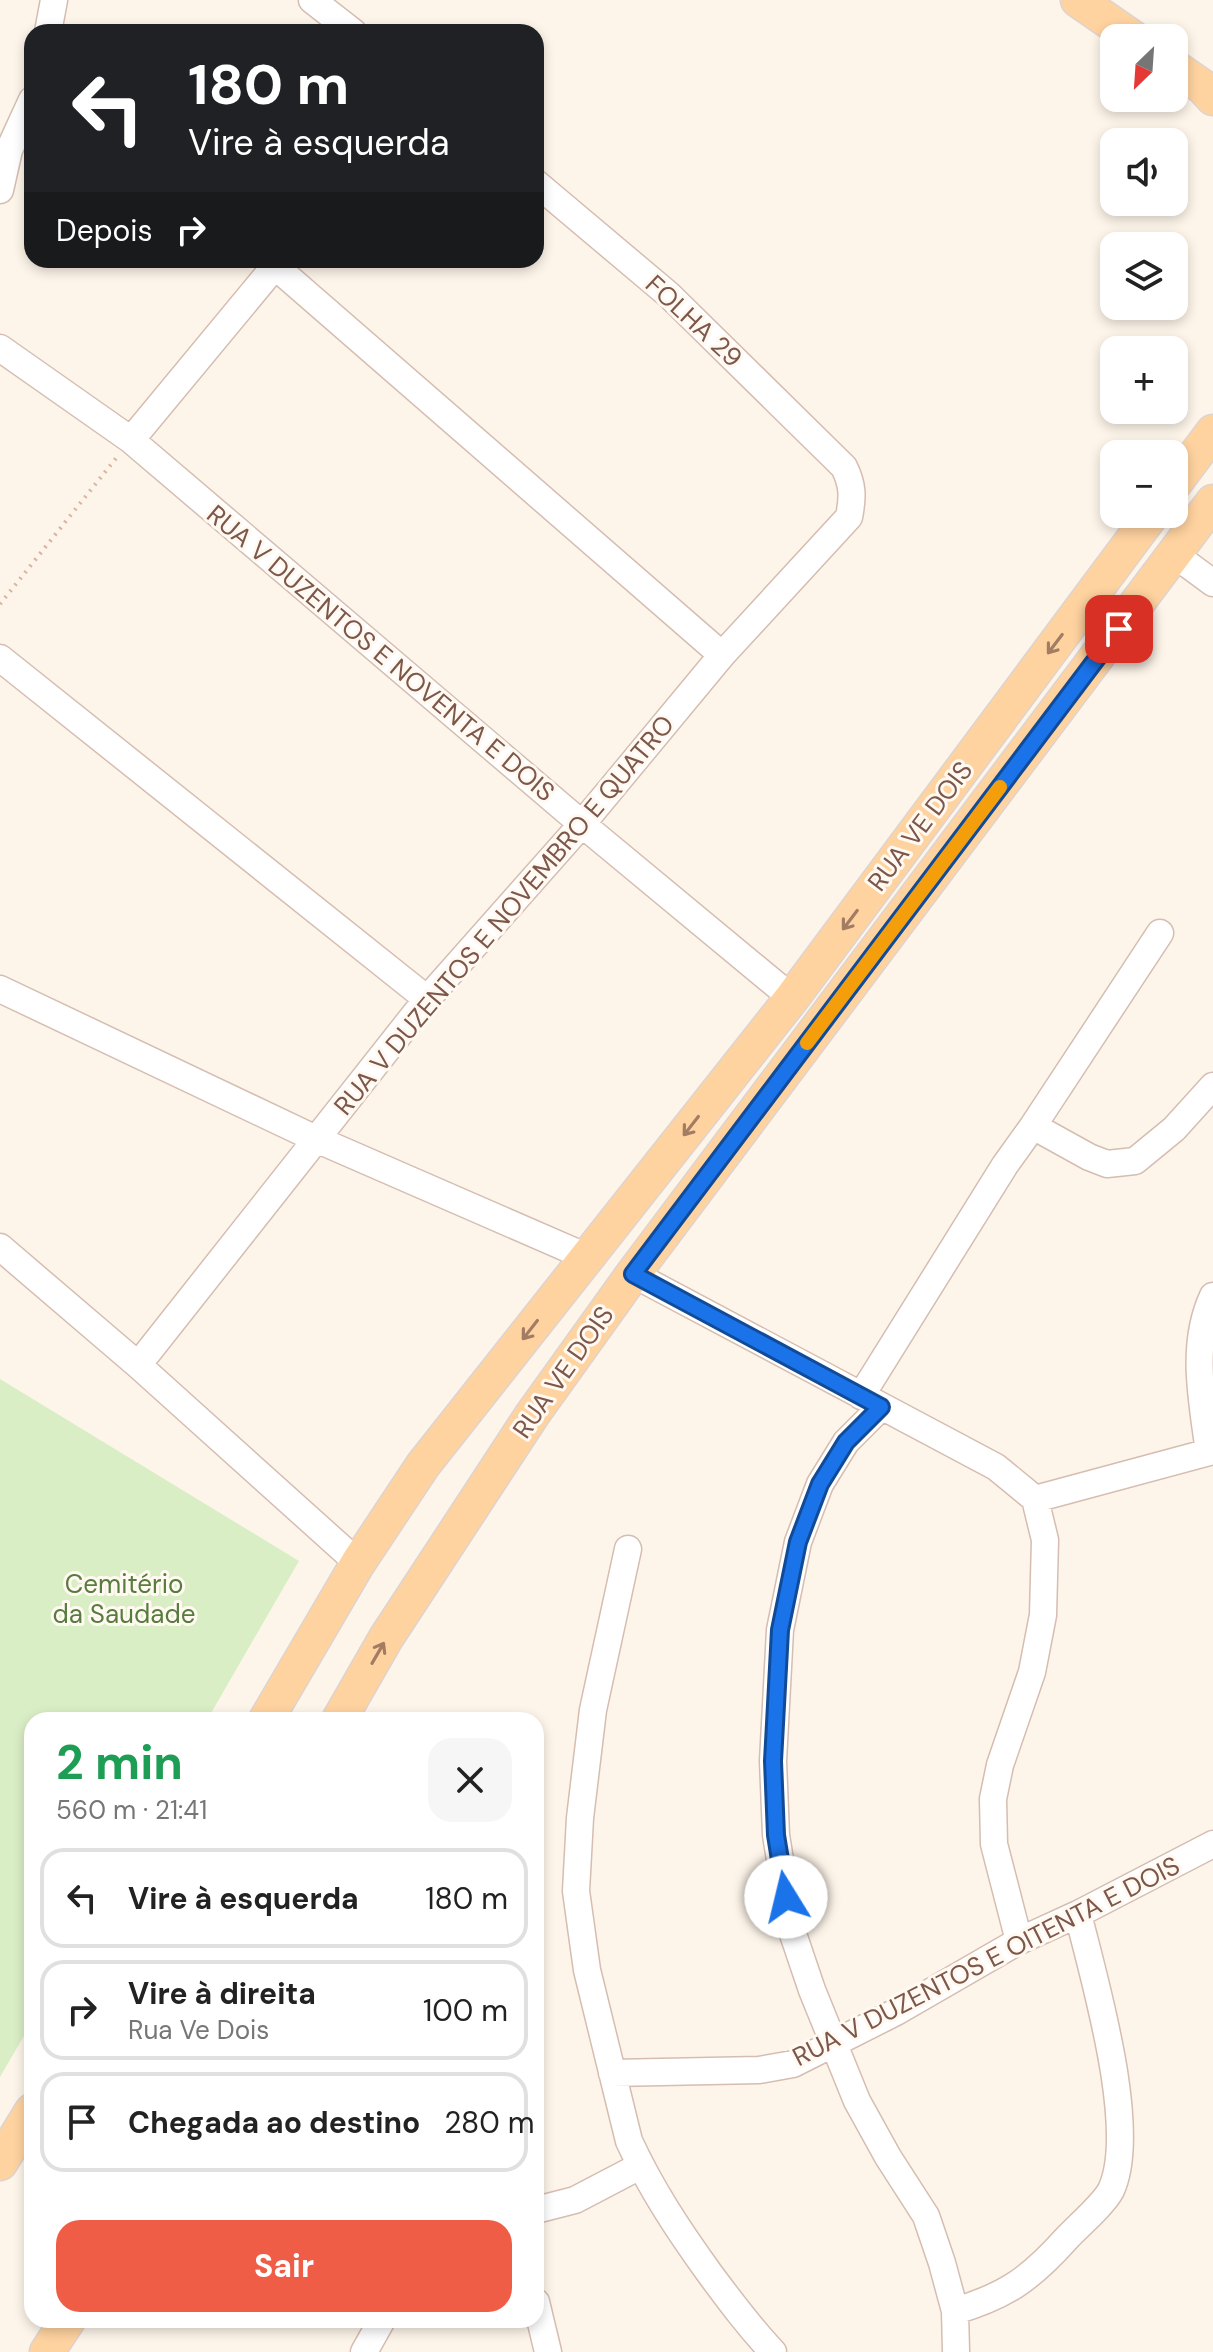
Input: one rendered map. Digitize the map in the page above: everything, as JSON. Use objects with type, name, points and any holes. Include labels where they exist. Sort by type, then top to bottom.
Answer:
[{"type":"main road","points":[[1078,0],[1113,24]]},
{"type":"main road","points":[[1188,77],[1213,98]]},
{"type":"main road","points":[[1188,465],[1213,432]]},
{"type":"main road","name":"RUA VE DOIS","points":[[344,1712],[386,1638],[532,1415],[633,1274],[1213,502]]},
{"type":"main road","name":"RUA VE DOIS","points":[[271,1712],[358,1563],[423,1465],[792,998],[1142,528]]},
{"type":"main road","points":[[0,2163],[24,2124]]},
{"type":"main road","points":[[47,2352],[63,2328]]},
{"type":"street","points":[[50,24],[54,0]]},
{"type":"street","points":[[312,0],[343,24]]},
{"type":"street","points":[[0,190],[9,150],[24,117]]},
{"type":"street","name":"FOLHA 29","points":[[544,190],[669,295],[844,467]]},
{"type":"street","points":[[131,440],[270,268]]},
{"type":"street","points":[[282,268],[722,655]]},
{"type":"street","name":"RUA V DUZENTOS E NOVENTA E DOIS","points":[[0,348],[131,440],[582,824],[792,998]]},
{"type":"street","name":"RUA V DUZENTOS E NOVEMBRO E QUATRO","points":[[138,1365],[427,999],[582,824],[722,655],[849,517],[852,483],[844,467]]},
{"type":"street","points":[[1175,555],[1213,583]]},
{"type":"street","points":[[0,658],[427,999]]},
{"type":"street","points":[[956,2352],[955,2311],[926,2216],[865,2115],[833,2045],[791,1928],[776,1835],[773,1761],[780,1630],[798,1542],[820,1484],[871,1401],[1005,1165],[1160,933]]},
{"type":"street","points":[[0,989],[316,1139],[587,1257]]},
{"type":"street","points":[[1033,1126],[1107,1164],[1135,1161],[1174,1129],[1213,1086]]},
{"type":"street","points":[[0,1247],[138,1365],[358,1563]]},
{"type":"street","points":[[633,1274],[996,1467],[1035,1499],[1045,1540],[1043,1615],[1032,1672],[1000,1765],[993,1799],[994,1844],[1019,1941]]},
{"type":"street","points":[[1035,1499],[1211,1452],[1198,1376],[1204,1316],[1213,1296]]},
{"type":"street","points":[[628,1549],[593,1710],[580,1818],[576,1891],[587,1970],[629,2141],[640,2166],[660,2202],[701,2261],[750,2328],[773,2352]]},
{"type":"street","name":"RUA V DUZENTOS E OITENTA E DOIS","points":[[612,2073],[759,2070],[793,2064],[896,2012],[1019,1941],[1213,1844]]},
{"type":"street","points":[[955,2311],[988,2301],[1018,2284],[1045,2262],[1110,2192],[1119,2166],[1117,2090],[1078,1914]]},
{"type":"street","points":[[544,2208],[575,2200],[640,2166]]},
{"type":"street","points":[[364,2352],[378,2328]]},
{"type":"street","points":[[542,2328],[548,2352]]},
{"type":"path","points":[[0,604],[131,440]]},
{"type":"green space","name":"Cemitério da Saudade","points":[[0,1379],[299,1561],[212,1712],[24,1712],[24,2036],[0,2077]]},
{"type":"slow traffic","points":[[807,1043],[1000,787]]},
{"type":"route","points":[[786,1897],[776,1835],[773,1761],[780,1630],[798,1542],[820,1484],[846,1442],[881,1407],[633,1274],[1119,629]]}]
